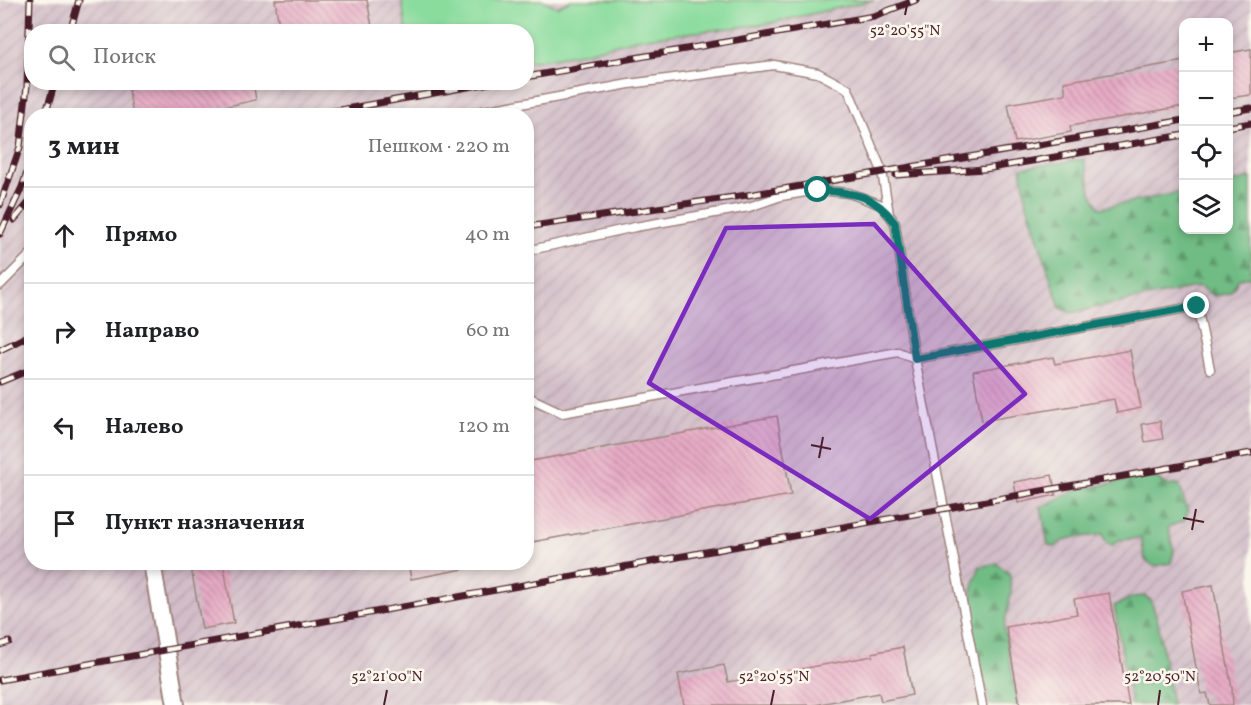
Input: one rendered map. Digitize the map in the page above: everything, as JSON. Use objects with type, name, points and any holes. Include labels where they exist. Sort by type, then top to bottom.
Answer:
[{"type":"street","points":[[153,570],[176,705]]},
{"type":"lane","points":[[499,108],[629,84],[774,65],[818,73],[848,89],[882,171],[889,215]]},
{"type":"lane","points":[[534,249],[634,227],[739,209],[781,196],[818,190],[849,192],[882,205],[895,223],[915,359],[982,705]]},
{"type":"lane","points":[[0,285],[24,261]]},
{"type":"lane","points":[[534,400],[562,413],[898,352],[915,359],[1197,306],[1210,369]]},
{"type":"highlighted area","points":[[874,224],[1025,394],[870,519],[649,383],[726,228]]},
{"type":"shaded area","points":[[0,0],[1251,0],[1251,705],[0,705]]},
{"type":"green space","points":[[402,0],[543,0],[557,7],[571,0],[874,0],[766,24],[636,39],[583,53],[534,61],[534,24],[405,24]]},
{"type":"green space","points":[[1084,159],[1092,195],[1100,208],[1179,193],[1179,234],[1233,234],[1233,182],[1251,178],[1251,277],[1239,279],[1230,293],[1213,296],[1200,286],[1071,313],[1060,308],[1027,204],[1021,168]]},
{"type":"green space","points":[[1153,476],[1169,486],[1179,484],[1188,512],[1184,521],[1168,527],[1174,551],[1171,563],[1154,566],[1145,560],[1141,538],[1119,540],[1112,546],[1105,541],[1103,534],[1072,538],[1055,547],[1048,545],[1041,507],[1079,489]]},
{"type":"green space","points":[[996,563],[1010,574],[1011,593],[1004,627],[1018,705],[990,705],[974,635],[971,600],[974,583],[980,567]]},
{"type":"green space","points":[[1144,596],[1151,600],[1158,622],[1172,705],[1131,705],[1114,606],[1133,597]]},
{"type":"building","points":[[275,0],[367,0],[372,24],[279,24]]},
{"type":"building","points":[[1251,49],[1251,95],[1233,97],[1233,52]]},
{"type":"building","points":[[1179,62],[1179,107],[1070,126],[1071,132],[1015,142],[1008,104],[1066,94],[1064,82]]},
{"type":"building","points":[[129,90],[254,90],[256,100],[218,108],[132,108]]},
{"type":"building","points":[[1130,350],[1141,408],[1117,413],[1114,399],[982,421],[973,371],[1053,357],[1055,364]]},
{"type":"building","points":[[777,416],[791,495],[534,542],[534,461]]},
{"type":"building","points":[[1160,421],[1163,439],[1145,442],[1142,424]]},
{"type":"building","points":[[1052,475],[1056,495],[1018,503],[1014,482]]},
{"type":"building","points":[[191,570],[224,570],[234,623],[202,629]]},
{"type":"building","points":[[409,570],[459,570],[411,579]]},
{"type":"building","points":[[1213,585],[1232,688],[1233,705],[1210,705],[1207,693],[1201,694],[1182,591]]},
{"type":"building","points":[[1109,593],[1129,705],[1020,705],[1006,627],[1077,614],[1074,599]]},
{"type":"building","points":[[903,647],[912,695],[881,701],[879,693],[814,705],[684,705],[678,674],[724,665],[728,682],[873,656],[872,653]]},
{"type":"railway","points":[[29,24],[30,0]]},
{"type":"railway","points":[[72,24],[79,0]]},
{"type":"railway","points":[[534,76],[874,16],[916,0]]},
{"type":"railway","points":[[24,108],[27,90]]},
{"type":"railway","points":[[47,108],[53,90]]},
{"type":"railway","points":[[351,108],[451,90]]},
{"type":"railway","points":[[1233,111],[1251,108]]},
{"type":"railway","points":[[0,205],[20,147],[24,112]]},
{"type":"railway","points":[[534,226],[754,194],[1179,121]]},
{"type":"railway","points":[[1233,126],[1251,123]]},
{"type":"railway","points":[[896,175],[985,169],[1179,136]]},
{"type":"railway","points":[[0,234],[24,181]]},
{"type":"railway","points":[[14,220],[24,208]]},
{"type":"railway","points":[[0,350],[24,338]]},
{"type":"railway","points":[[0,382],[24,372]]},
{"type":"railway","points":[[0,680],[1251,453]]},
{"type":"railway","points":[[0,645],[9,642]]},
{"type":"route","points":[[818,190],[849,192],[882,205],[895,223],[915,359],[1197,306]]}]
